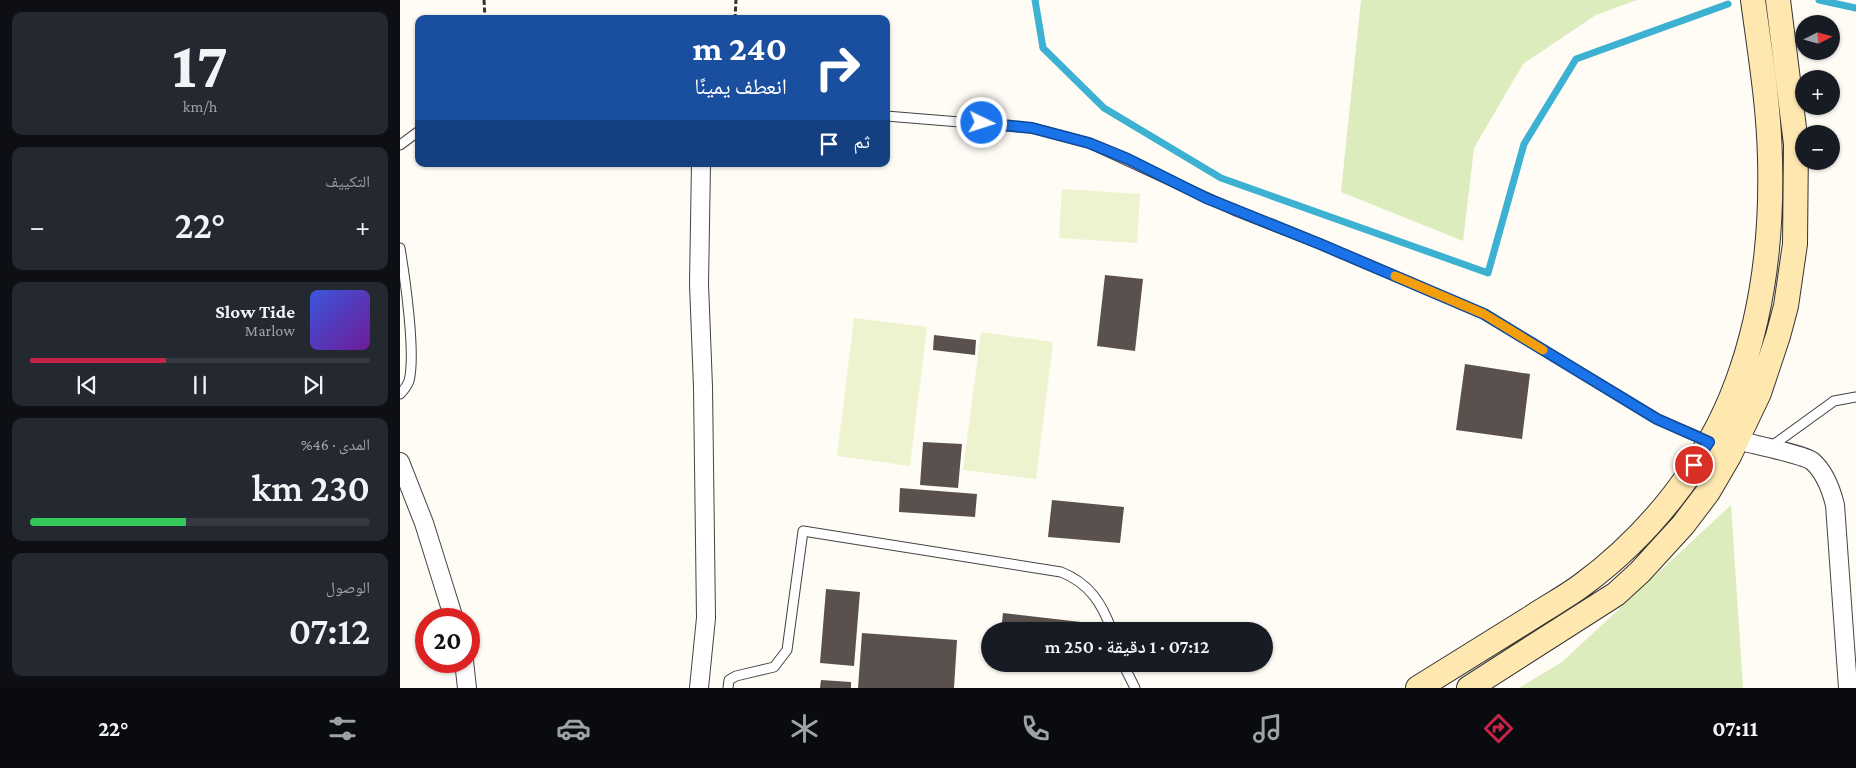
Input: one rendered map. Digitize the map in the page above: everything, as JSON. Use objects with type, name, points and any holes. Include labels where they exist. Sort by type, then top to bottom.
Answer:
[{"type":"street","points":[[1418,688],[1582,585],[1611,561],[1663,507],[1685,479],[1721,420],[1737,383],[1748,344],[1759,297],[1769,225],[1768,123],[1753,0]]},
{"type":"street","points":[[1469,688],[1616,594],[1640,572],[1684,525],[1708,492],[1760,393],[1778,336],[1787,298],[1795,244],[1796,144],[1778,0]]},
{"type":"street","points":[[699,688],[706,618],[703,387],[699,284],[702,167]]},
{"type":"street","points":[[1737,440],[1810,460],[1826,478],[1832,491],[1835,505],[1848,688]]},
{"type":"street","points":[[400,462],[424,523],[451,608]]},
{"type":"street","points":[[465,673],[467,688]]},
{"type":"lane","points":[[890,116],[1032,128],[1089,143],[1128,159],[1206,198],[1484,314],[1657,419],[1709,442]]},
{"type":"lane","points":[[400,145],[415,133]]},
{"type":"lane","points":[[400,248],[410,347],[408,381],[400,394]]},
{"type":"lane","points":[[1769,448],[1834,402],[1856,397]]},
{"type":"lane","points":[[728,688],[729,680],[736,676],[774,668],[787,650],[804,531],[1061,572],[1075,577],[1091,590],[1105,611],[1109,622]]},
{"type":"lane","points":[[1127,672],[1135,688]]},
{"type":"path","points":[[484,0],[485,15]]},
{"type":"path","points":[[735,15],[736,0]]},
{"type":"green space","points":[[1361,0],[1637,0],[1596,15],[1523,64],[1474,148],[1463,241],[1341,192]]},
{"type":"green space","points":[[1062,189],[1140,194],[1137,243],[1059,238]]},
{"type":"green space","points":[[854,318],[927,327],[910,466],[837,456]]},
{"type":"green space","points":[[981,332],[1053,342],[1036,479],[963,470]]},
{"type":"green space","points":[[1731,505],[1743,688],[1519,688],[1562,662]]},
{"type":"building","points":[[1105,275],[1143,279],[1135,351],[1097,346]]},
{"type":"building","points":[[934,335],[976,340],[975,355],[933,350]]},
{"type":"building","points":[[1465,364],[1530,374],[1522,439],[1456,430]]},
{"type":"building","points":[[923,442],[962,444],[958,488],[920,485]]},
{"type":"building","points":[[900,488],[977,494],[975,517],[899,512]]},
{"type":"building","points":[[1052,500],[1124,507],[1120,543],[1048,537]]},
{"type":"building","points":[[826,589],[860,592],[854,666],[820,663]]},
{"type":"building","points":[[1003,613],[1081,622],[1002,622]]},
{"type":"building","points":[[862,633],[957,640],[954,688],[858,688]]},
{"type":"building","points":[[821,680],[851,682],[851,688],[820,688]]},
{"type":"waterway","points":[[1035,0],[1043,48],[1104,108],[1221,178],[1488,273],[1524,144],[1576,59],[1728,4]]},
{"type":"waterway","points":[[1819,0],[1856,8]]},
{"type":"slow traffic","points":[[1395,276],[1484,314],[1543,350]]},
{"type":"route","points":[[982,123],[1032,128],[1061,134],[1089,143],[1128,159],[1190,191],[1238,212],[1320,244],[1484,314],[1657,419],[1709,442],[1694,465]]}]
